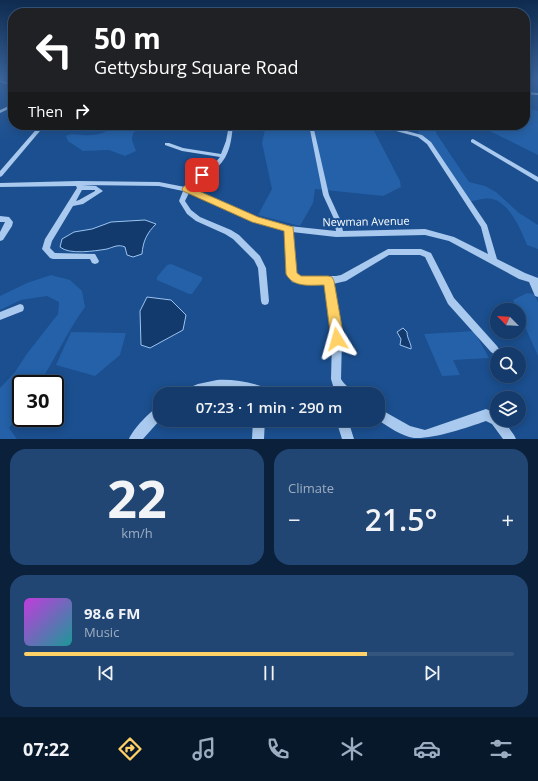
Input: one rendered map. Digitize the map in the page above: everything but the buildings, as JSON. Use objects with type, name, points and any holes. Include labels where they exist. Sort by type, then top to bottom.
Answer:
[{"type":"street","points":[[0,175],[39,130]]},
{"type":"street","points":[[230,130],[229,142],[224,156],[197,181],[188,186],[182,201],[189,212],[198,219],[236,237],[257,258],[262,268],[265,301]]},
{"type":"street","points":[[312,130],[326,195],[337,219],[340,233]]},
{"type":"street","points":[[399,131],[420,136],[429,143],[484,227],[493,260]]},
{"type":"street","points":[[473,141],[538,180]]},
{"type":"street","points":[[167,144],[182,149],[224,156]]},
{"type":"street","name":"Newman Avenue","points":[[0,185],[79,186],[146,183],[188,186],[255,219],[289,229],[340,233],[425,232],[451,239],[535,281]]},
{"type":"street","points":[[70,204],[81,202],[100,190],[96,188],[79,186],[48,241],[46,249],[53,256],[92,256],[95,261]]},
{"type":"street","points":[[0,218],[7,219],[9,222],[0,238]]},
{"type":"street","points":[[289,229],[292,274],[293,277],[301,280],[328,281],[343,278],[388,252],[421,252],[428,256],[451,301],[492,347]]},
{"type":"street","points":[[328,281],[337,339],[336,379],[340,387]]},
{"type":"street","points":[[535,281],[538,293]]},
{"type":"street","points":[[0,316],[20,308]]},
{"type":"street","points":[[208,387],[220,384],[242,387]]},
{"type":"street","points":[[385,419],[408,435],[425,436],[486,415],[496,420],[510,439]]},
{"type":"street","points":[[135,439],[153,418]]},
{"type":"street","points":[[258,427],[258,439]]},
{"type":"street","points":[[344,427],[348,439]]},
{"type":"shaded area","points":[[530,109],[538,111],[538,155],[485,130],[530,130]]},
{"type":"shaded area","points":[[108,130],[137,130],[133,133],[132,140],[136,151],[125,156],[109,150],[83,151],[68,141],[66,136],[72,134],[100,134]]},
{"type":"shaded area","points":[[265,130],[374,130],[400,181],[401,187],[383,196],[315,189],[313,203],[300,226],[258,215],[272,189],[262,143]]},
{"type":"shaded area","points":[[417,130],[436,130],[436,133],[469,182],[485,186],[496,192],[519,213],[538,225],[538,249],[527,245],[514,218],[504,205],[498,201],[487,198],[470,201],[429,140],[419,134]]},
{"type":"shaded area","points":[[145,220],[156,224],[146,238],[143,245],[142,254],[133,257],[127,255],[125,247],[120,246],[82,252],[69,251],[60,247],[62,239],[74,232],[92,229],[111,222]]},
{"type":"shaded area","points":[[171,264],[202,277],[202,280],[192,294],[157,280],[157,277],[167,265]]},
{"type":"shaded area","points":[[51,275],[70,280],[82,291],[85,307],[72,326],[44,375],[12,375],[58,314],[59,302],[47,296],[21,300],[0,310],[0,296],[27,283]]},
{"type":"shaded area","points":[[527,293],[534,294],[538,302],[538,356],[526,329],[526,303],[514,303],[513,300]]},
{"type":"shaded area","points":[[147,297],[171,300],[186,315],[183,330],[150,348],[141,345],[140,311]]},
{"type":"shaded area","points":[[403,328],[407,332],[411,349],[400,345],[401,339],[397,332]]},
{"type":"shaded area","points":[[474,331],[489,358],[453,360],[460,375],[442,376],[424,334]]},
{"type":"shaded area","points":[[71,332],[126,333],[120,355],[95,376],[56,365]]},
{"type":"shaded area","points":[[12,375],[12,424],[9,428],[17,439],[0,439],[0,388]]},
{"type":"route","points":[[202,175],[197,181],[186,189],[273,226],[289,229],[288,234],[292,274],[295,279],[328,281],[337,339]]}]
